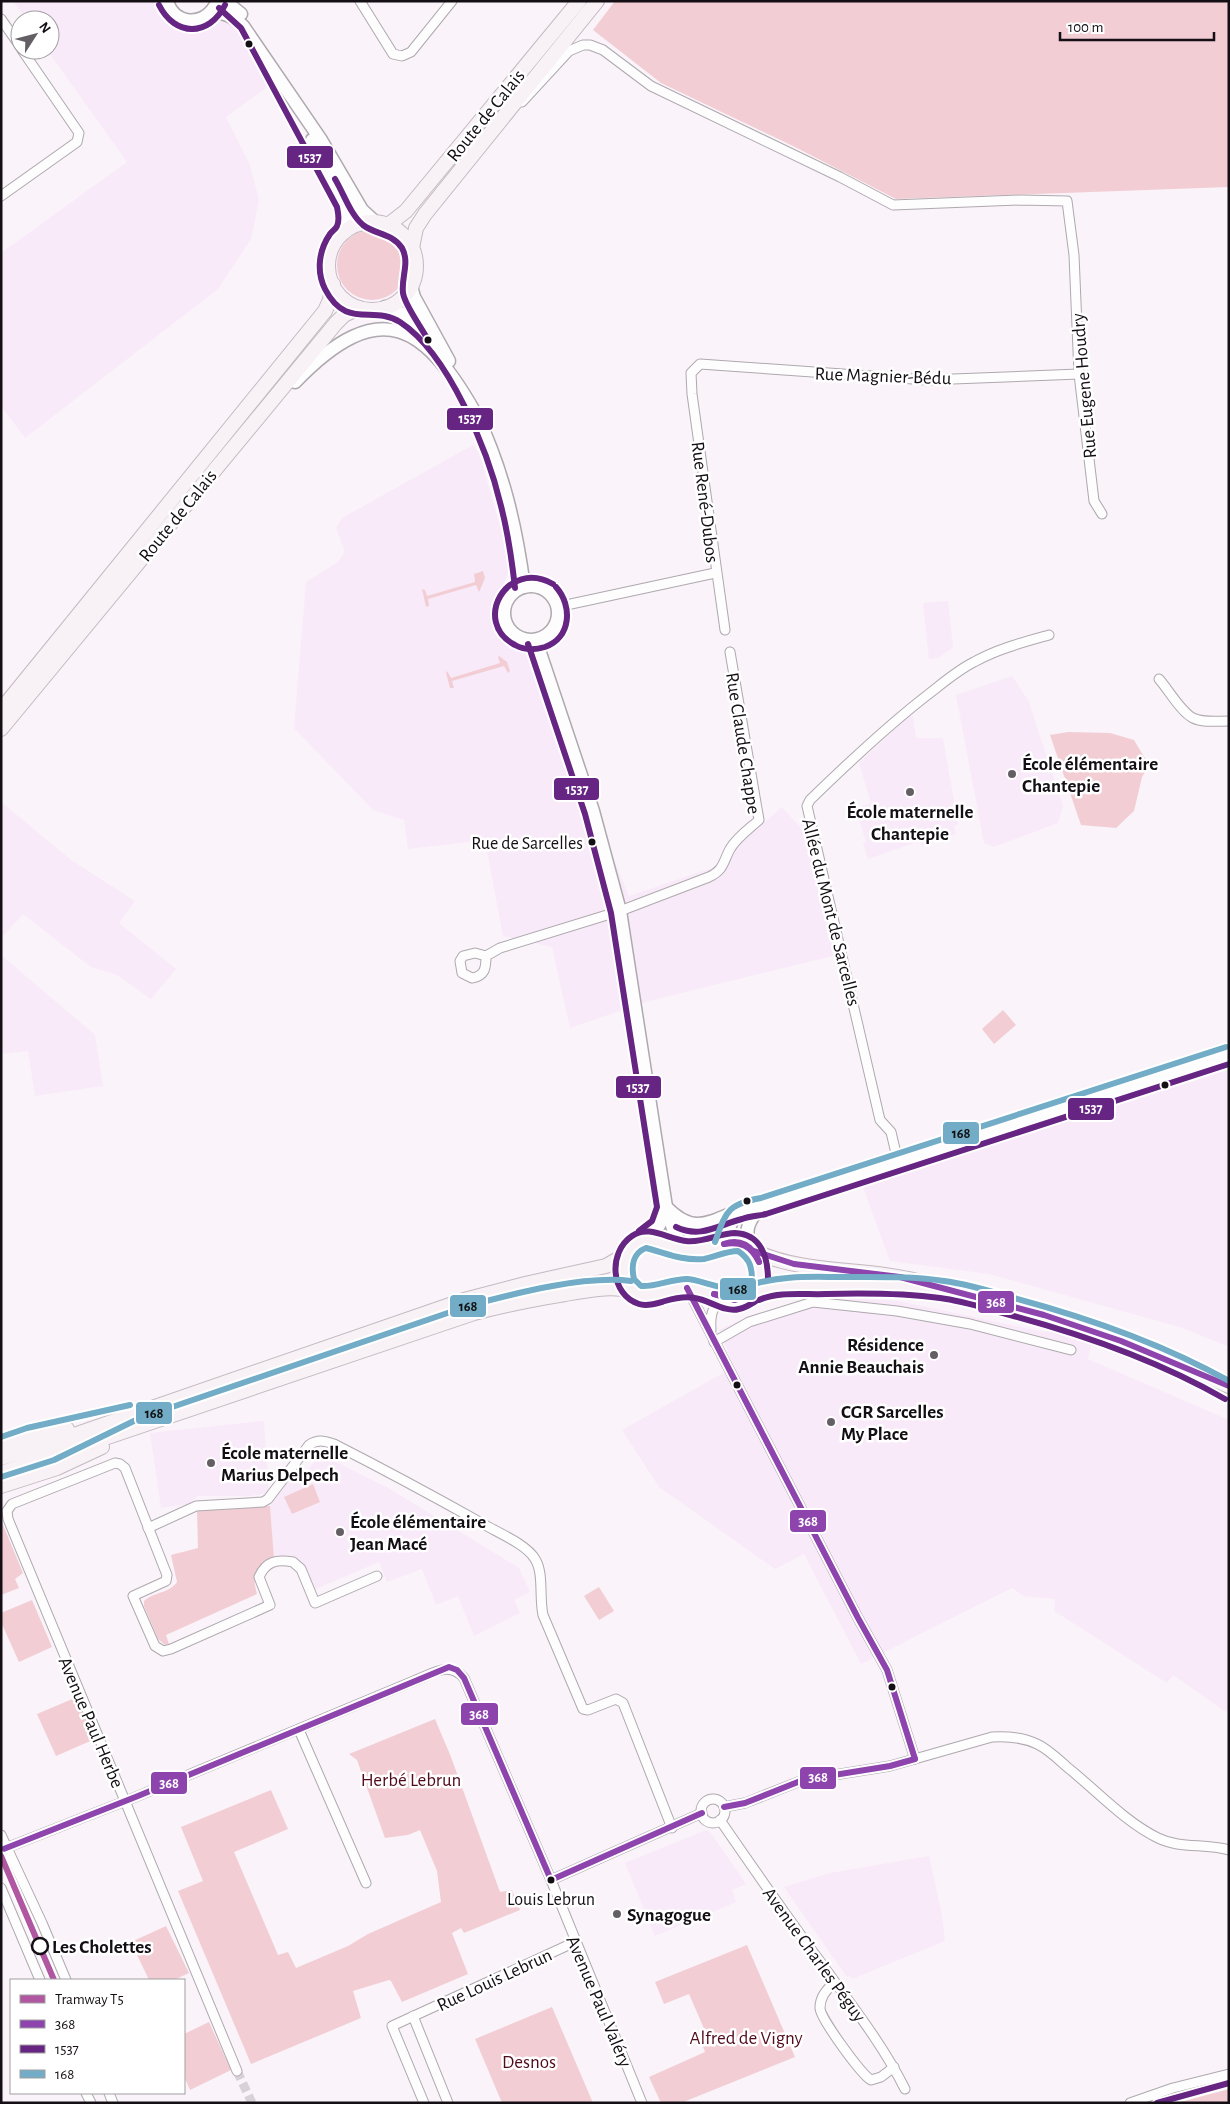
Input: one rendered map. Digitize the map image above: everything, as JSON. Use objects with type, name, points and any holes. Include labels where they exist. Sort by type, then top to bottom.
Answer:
[{"type":"main road","points":[[167,1],[174,15],[186,21],[199,20],[214,7],[235,18],[243,26],[321,140],[362,210],[381,224],[400,232],[412,248],[415,267],[410,286],[398,301],[385,307],[374,309],[360,308],[342,297],[332,284],[329,274],[329,258],[334,244],[345,231],[356,225],[381,224]]},
{"type":"main road","points":[[225,1],[243,16],[279,78],[342,197],[347,216],[345,231]]},
{"type":"main road","name":"Route de Calais","points":[[381,224],[406,211],[579,1]]},
{"type":"main road","name":"Route de Calais","points":[[412,248],[414,234],[420,220],[597,1]]},
{"type":"main road","name":"Route de Calais","points":[[1,710],[320,317],[330,300],[332,284]]},
{"type":"main road","points":[[410,286],[445,355],[458,375],[496,463],[516,530],[524,587]]},
{"type":"main road","points":[[385,307],[397,310],[408,317],[445,355]]},
{"type":"main road","name":"Route de Calais","points":[[1,729],[336,323],[344,315],[360,308]]},
{"type":"main road","points":[[237,441],[319,357],[364,332],[382,328],[409,335],[433,351],[468,399],[479,420]]},
{"type":"main road","points":[[533,586],[549,592],[555,599],[558,607],[559,616],[556,624],[545,638],[536,640],[528,641],[512,633],[504,617],[506,602],[511,595],[524,587],[533,586]]},
{"type":"main road","points":[[536,640],[593,811],[620,911],[666,1206],[676,1235],[686,1250]]},
{"type":"main road","points":[[666,1206],[682,1221],[692,1224],[704,1223],[740,1210],[763,1206],[1229,1056]]},
{"type":"main road","points":[[630,1290],[624,1273],[627,1254],[632,1246],[657,1228],[664,1217],[666,1206]]},
{"type":"main road","points":[[754,1293],[760,1274],[758,1260],[752,1250],[747,1228],[752,1216],[763,1206]]},
{"type":"main road","points":[[723,1245],[731,1220],[747,1209]]},
{"type":"main road","points":[[643,1239],[686,1250],[708,1249],[736,1242],[752,1250],[788,1262],[892,1276],[1009,1305],[1122,1341],[1229,1386]]},
{"type":"main road","points":[[1,1458],[464,1300],[606,1266],[627,1254]]},
{"type":"main road","points":[[1,1473],[474,1313],[524,1300],[594,1289],[615,1288],[630,1290],[638,1295],[647,1296],[669,1290],[687,1288],[703,1290],[738,1301],[768,1288],[867,1286],[942,1289]]},
{"type":"main road","points":[[1203,1375],[1229,1391]]},
{"type":"main road","points":[[1,1446],[136,1413]]},
{"type":"main road","points":[[1,1486],[57,1468],[143,1426]]},
{"type":"street","points":[[360,1],[392,54],[402,56],[411,52],[448,3]]},
{"type":"street","points":[[1,19],[10,32]]},
{"type":"street","name":"Rue Eugene Houdry","points":[[504,116],[532,93],[569,51],[584,45],[590,45],[603,50],[651,86],[832,172],[893,205],[1020,200],[1067,201],[1074,256],[1079,374],[1094,501],[1102,514]]},
{"type":"street","points":[[1,196],[77,142],[79,133],[29,60]]},
{"type":"street","name":"Rue Magnier-Bédu","points":[[691,373],[700,364],[927,380],[1079,374]]},
{"type":"street","name":"Rue René-Dubos","points":[[691,373],[715,573],[725,630]]},
{"type":"street","points":[[558,607],[715,573]]},
{"type":"street","name":"Allée du Mont de Sarcelles","points":[[898,1162],[891,1132],[880,1120],[807,806],[824,786],[876,736],[960,670],[974,661],[1021,642],[1049,635]]},
{"type":"street","name":"Rue Claude Chappe","points":[[486,956],[500,948],[620,911],[718,873],[724,866],[730,850],[741,836],[759,820],[730,652]]},
{"type":"street","points":[[1159,679],[1185,711],[1194,718],[1208,721],[1229,721]]},
{"type":"street","points":[[687,1288],[854,1611],[887,1670],[915,1760]]},
{"type":"street","points":[[713,1339],[711,1315],[715,1305],[724,1297]]},
{"type":"street","points":[[713,1339],[749,1322],[813,1302],[897,1312],[970,1324],[1070,1350]]},
{"type":"street","points":[[377,1576],[315,1603],[301,1570],[293,1562],[274,1561],[263,1569],[259,1577],[270,1605],[171,1649],[163,1650],[155,1646],[134,1596],[166,1581],[167,1576],[148,1528],[188,1508],[196,1506],[263,1502],[268,1499],[309,1445],[316,1441],[334,1444],[411,1483],[528,1550],[537,1561],[540,1570],[540,1602],[543,1615],[584,1709],[588,1710],[616,1699],[623,1703],[672,1828]]},
{"type":"street","name":"Avenue Paul Herbe","points":[[148,1528],[125,1468],[115,1463],[12,1504],[6,1511],[62,1653],[237,2071]]},
{"type":"street","name":"Avenue Paul Valéry","points":[[299,1730],[450,1668],[457,1670],[464,1678],[551,1880],[642,2103]]},
{"type":"street","points":[[4,1849],[299,1730],[366,1883]]},
{"type":"street","points":[[724,1806],[745,1803],[803,1780],[890,1766],[992,1737],[1009,1736],[1027,1740],[1046,1750],[1129,1819],[1158,1838],[1172,1844],[1216,1846],[1229,1850]]},
{"type":"street","points":[[551,1880],[702,1814],[705,1804],[711,1800],[719,1801],[724,1806],[725,1814],[720,1820],[709,1822],[702,1814]]},
{"type":"street","name":"Avenue Charles Péguy","points":[[720,1820],[775,1901],[894,2067],[905,2089]]},
{"type":"street","points":[[1,1835],[4,1849],[42,1923],[66,1979]]},
{"type":"street","points":[[1,1888],[40,1979]]},
{"type":"street","name":"Rue Louis Lebrun","points":[[424,2103],[392,2026],[575,1942]]},
{"type":"street","points":[[834,1982],[822,1994],[820,2009],[824,2018],[855,2063],[865,2076],[871,2080],[881,2077],[894,2067]]},
{"type":"street","name":"Rue Louis Lebrun","points":[[413,2016],[448,2103]]},
{"type":"street","points":[[1130,2103],[1172,2088],[1229,2074]]},
{"type":"shaded area","points":[[13,1],[157,1],[172,27],[230,18],[273,83],[226,117],[250,165],[259,200],[251,239],[218,289],[25,438],[1,406],[1,253],[127,162],[54,60],[60,60],[60,10],[19,10]]},
{"type":"shaded area","points":[[473,445],[479,453],[506,546],[508,574],[495,602],[503,635],[529,655],[629,896],[712,868],[782,807],[816,845],[837,955],[649,1001],[570,1028],[552,947],[503,936],[485,840],[408,849],[404,820],[373,810],[294,728],[306,582],[338,562],[345,552],[336,528],[342,518]]},
{"type":"shaded area","points":[[948,601],[953,647],[938,658],[929,659],[923,603]]},
{"type":"shaded area","name":"École élémentaire Chantepie","points":[[1012,676],[1028,700],[1063,806],[1058,823],[994,847],[984,843],[956,695]]},
{"type":"shaded area","name":"École maternelle Chantepie","points":[[913,716],[916,738],[943,738],[958,824],[954,826],[956,834],[922,846],[920,841],[868,859],[863,843],[866,842],[856,809],[871,803],[859,763],[908,717]]},
{"type":"shaded area","points":[[1,802],[71,860],[135,901],[119,923],[176,969],[151,999],[117,975],[91,967],[23,914],[1,938]]},
{"type":"shaded area","points":[[1,955],[95,1035],[103,1086],[35,1096],[28,1051],[1,1054]]},
{"type":"shaded area","points":[[1229,1067],[1229,1347],[1183,1328],[989,1274],[890,1261],[861,1182]]},
{"type":"shaded area","points":[[817,1296],[899,1301],[1039,1331],[1058,1332],[1092,1343],[1088,1359],[1229,1420],[1229,1709],[1226,1712],[1173,1675],[1167,1683],[1054,1611],[1055,1599],[1024,1596],[1012,1588],[861,1664],[804,1554],[775,1569],[659,1487],[622,1430],[734,1367],[719,1330],[736,1322]]},
{"type":"shaded area","name":"École maternelle Marius Delpech","points":[[264,1421],[269,1493],[251,1496],[198,1496],[188,1504],[161,1508],[150,1433]]},
{"type":"shaded area","name":"École élémentaire Jean Macé","points":[[318,1456],[327,1457],[390,1489],[519,1568],[530,1592],[514,1600],[520,1613],[474,1636],[458,1596],[436,1605],[422,1569],[387,1582],[379,1562],[316,1589],[298,1560],[274,1558],[270,1506],[295,1472],[307,1471]]},
{"type":"shaded area","points":[[706,1830],[710,1832],[746,1884],[732,1890],[736,1902],[655,1936],[625,1863]]},
{"type":"shaded area","points":[[929,1856],[942,1915],[945,1941],[852,1979],[850,1975],[847,1977],[784,1887],[830,1873]]},
{"type":"green space","points":[[615,1],[1229,1],[1229,187],[896,199],[793,146],[661,83],[593,30]]},
{"type":"green space","points":[[372,230],[385,233],[397,240],[404,252],[407,265],[404,278],[397,290],[385,297],[372,300],[359,297],[347,290],[340,278],[337,265],[340,252],[347,240],[359,233]]},
{"type":"green space","points":[[483,571],[485,578],[479,592],[476,585],[428,599],[429,606],[426,607],[422,589],[425,590],[427,596],[475,582],[474,574]]},
{"type":"green space","points":[[499,656],[507,662],[510,671],[508,673],[504,666],[452,681],[454,688],[450,688],[447,671],[451,678],[500,663]]},
{"type":"green space","points":[[1068,732],[1110,733],[1134,740],[1149,765],[1142,777],[1134,811],[1116,828],[1081,825],[1050,735]]},
{"type":"green space","points":[[1003,1010],[1016,1025],[994,1044],[982,1029]]},
{"type":"green space","points":[[313,1484],[320,1502],[292,1514],[284,1497]]},
{"type":"green space","points":[[270,1506],[274,1558],[263,1564],[256,1572],[255,1587],[257,1594],[166,1635],[169,1644],[165,1645],[158,1639],[144,1606],[144,1601],[174,1586],[177,1582],[171,1555],[198,1548],[197,1510]]},
{"type":"green space","points":[[1,1520],[23,1573],[15,1579],[19,1588],[1,1595]]},
{"type":"green space","points":[[599,1587],[614,1611],[599,1620],[584,1596]]},
{"type":"green space","points":[[32,1600],[52,1647],[19,1662],[1,1622],[1,1613]]},
{"type":"green space","points":[[77,1697],[95,1739],[56,1756],[37,1714]]},
{"type":"green space","name":"Herbé Lebrun","points":[[435,1719],[451,1757],[500,1892],[512,1890],[520,1910],[464,1933],[461,1928],[452,1933],[468,1974],[402,2002],[389,1980],[353,1991],[361,2018],[251,2064],[178,1891],[203,1881],[181,1827],[271,1790],[288,1829],[234,1852],[278,1955],[288,1952],[296,1968],[348,1946],[368,1934],[441,1902],[437,1871],[420,1830],[408,1835],[385,1838],[357,1760],[349,1754]]},
{"type":"green space","points":[[166,1926],[189,1973],[176,1979],[149,1979],[131,1942]]},
{"type":"green space","name":"Alfred de Vigny","points":[[747,1945],[795,2057],[681,2103],[661,2103],[649,2077],[705,2052],[702,2044],[709,2040],[689,1994],[664,2004],[655,1982]]},
{"type":"green space","name":"Desnos","points":[[552,2007],[593,2103],[502,2103],[475,2039]]},
{"type":"green space","points":[[209,2022],[231,2070],[190,2090],[185,2078],[185,2034]]},
{"type":"green space","points":[[1229,2089],[1229,2103],[1177,2103]]},
{"type":"tunnel","points":[[237,2071],[252,2103]]},
{"type":"tram line","name":"T5","points":[[1,1856],[54,1979]]},
{"type":"transit line","name":"1537","points":[[159,5],[166,16],[174,23],[183,28],[192,29],[201,28],[210,23],[218,16],[225,5]]},
{"type":"transit line","name":"1537","points":[[219,8],[241,28],[337,207],[338,224],[326,240],[321,254],[320,275],[325,289],[333,301],[342,309],[351,313],[390,317],[400,322],[418,337],[435,357],[464,405],[487,459],[495,484],[508,537],[515,588]]},
{"type":"transit line","name":"1537","points":[[335,179],[358,220],[368,228],[394,239],[402,248],[405,259],[404,298],[428,340]]},
{"type":"transit line","name":"1537","points":[[553,584],[536,578],[521,579],[509,586],[500,596],[496,609],[496,622],[502,635],[518,647],[526,649],[541,648],[554,643],[560,636],[567,621],[565,603],[556,587]]},
{"type":"transit line","name":"1537","points":[[528,644],[585,814],[611,913],[657,1207],[652,1221],[639,1231]]},
{"type":"transit line","name":"168","points":[[715,1242],[725,1216],[741,1203],[1226,1047]]},
{"type":"transit line","name":"1537","points":[[676,1227],[693,1232],[709,1230],[745,1218],[766,1214],[1229,1064]]},
{"type":"transit line","name":"1537","points":[[756,1301],[743,1308],[734,1310],[688,1297],[676,1298],[656,1304],[639,1304],[629,1299],[622,1292],[618,1283],[616,1262],[619,1252],[624,1243],[632,1236],[645,1231],[686,1241],[705,1239],[729,1233],[744,1234],[757,1242],[761,1248],[768,1271],[768,1280]]},
{"type":"transit line","name":"368","points":[[724,1244],[735,1242],[745,1245],[750,1248],[759,1262]]},
{"type":"transit line","name":"368","points":[[724,1244],[736,1243],[749,1248],[759,1262]]},
{"type":"transit line","name":"168","points":[[646,1248],[681,1258],[696,1259],[738,1251],[746,1257],[750,1265],[752,1279],[748,1286],[740,1289],[730,1289],[687,1279],[641,1286],[634,1279],[633,1265],[638,1253],[646,1248]]},
{"type":"transit line","name":"368","points":[[754,1251],[794,1264],[900,1277],[1044,1315],[1121,1341],[1229,1386]]},
{"type":"transit line","name":"168","points":[[751,1285],[785,1278],[807,1277],[931,1279],[962,1284],[1097,1323],[1151,1343],[1229,1381]]},
{"type":"transit line","name":"168","points":[[1,1477],[54,1460],[140,1418],[471,1305],[551,1286],[593,1281],[631,1281]]},
{"type":"transit line","name":"368","points":[[687,1288],[858,1618],[887,1670],[915,1759]]},
{"type":"transit line","name":"368","points":[[714,1294],[738,1299],[750,1295]]},
{"type":"transit line","name":"368","points":[[714,1294],[735,1300],[750,1295]]},
{"type":"transit line","name":"1537","points":[[759,1300],[783,1294],[869,1294],[912,1295],[958,1301],[1093,1340],[1173,1372],[1225,1399]]},
{"type":"transit line","name":"168","points":[[1,1437],[27,1428],[130,1405]]},
{"type":"transit line","name":"368","points":[[1,1850],[138,1796],[449,1667],[457,1670],[464,1678],[551,1880]]},
{"type":"transit line","name":"368","points":[[724,1807],[745,1803],[803,1780],[890,1766],[915,1759]]},
{"type":"transit line","name":"368","points":[[551,1880],[702,1813]]},
{"type":"transit line","name":"1537","points":[[1157,2103],[1229,2083]]},
{"type":"place","name":"École élémentaire Chantepie","points":[[1012,774]]},
{"type":"place","name":"École maternelle Chantepie","points":[[910,792]]},
{"type":"place","name":"Rue de Sarcelles","points":[[592,842]]},
{"type":"place","name":"Résidence Annie Beauchais","points":[[934,1355]]},
{"type":"place","name":"CGR Sarcelles My Place","points":[[831,1422]]},
{"type":"place","name":"École maternelle Marius Delpech","points":[[211,1463]]},
{"type":"place","name":"École élémentaire Jean Macé","points":[[340,1532]]},
{"type":"place","name":"Louis Lebrun","points":[[551,1880]]},
{"type":"place","name":"Synagogue","points":[[617,1914]]},
{"type":"place","name":"Les Cholettes","points":[[40,1946]]}]
